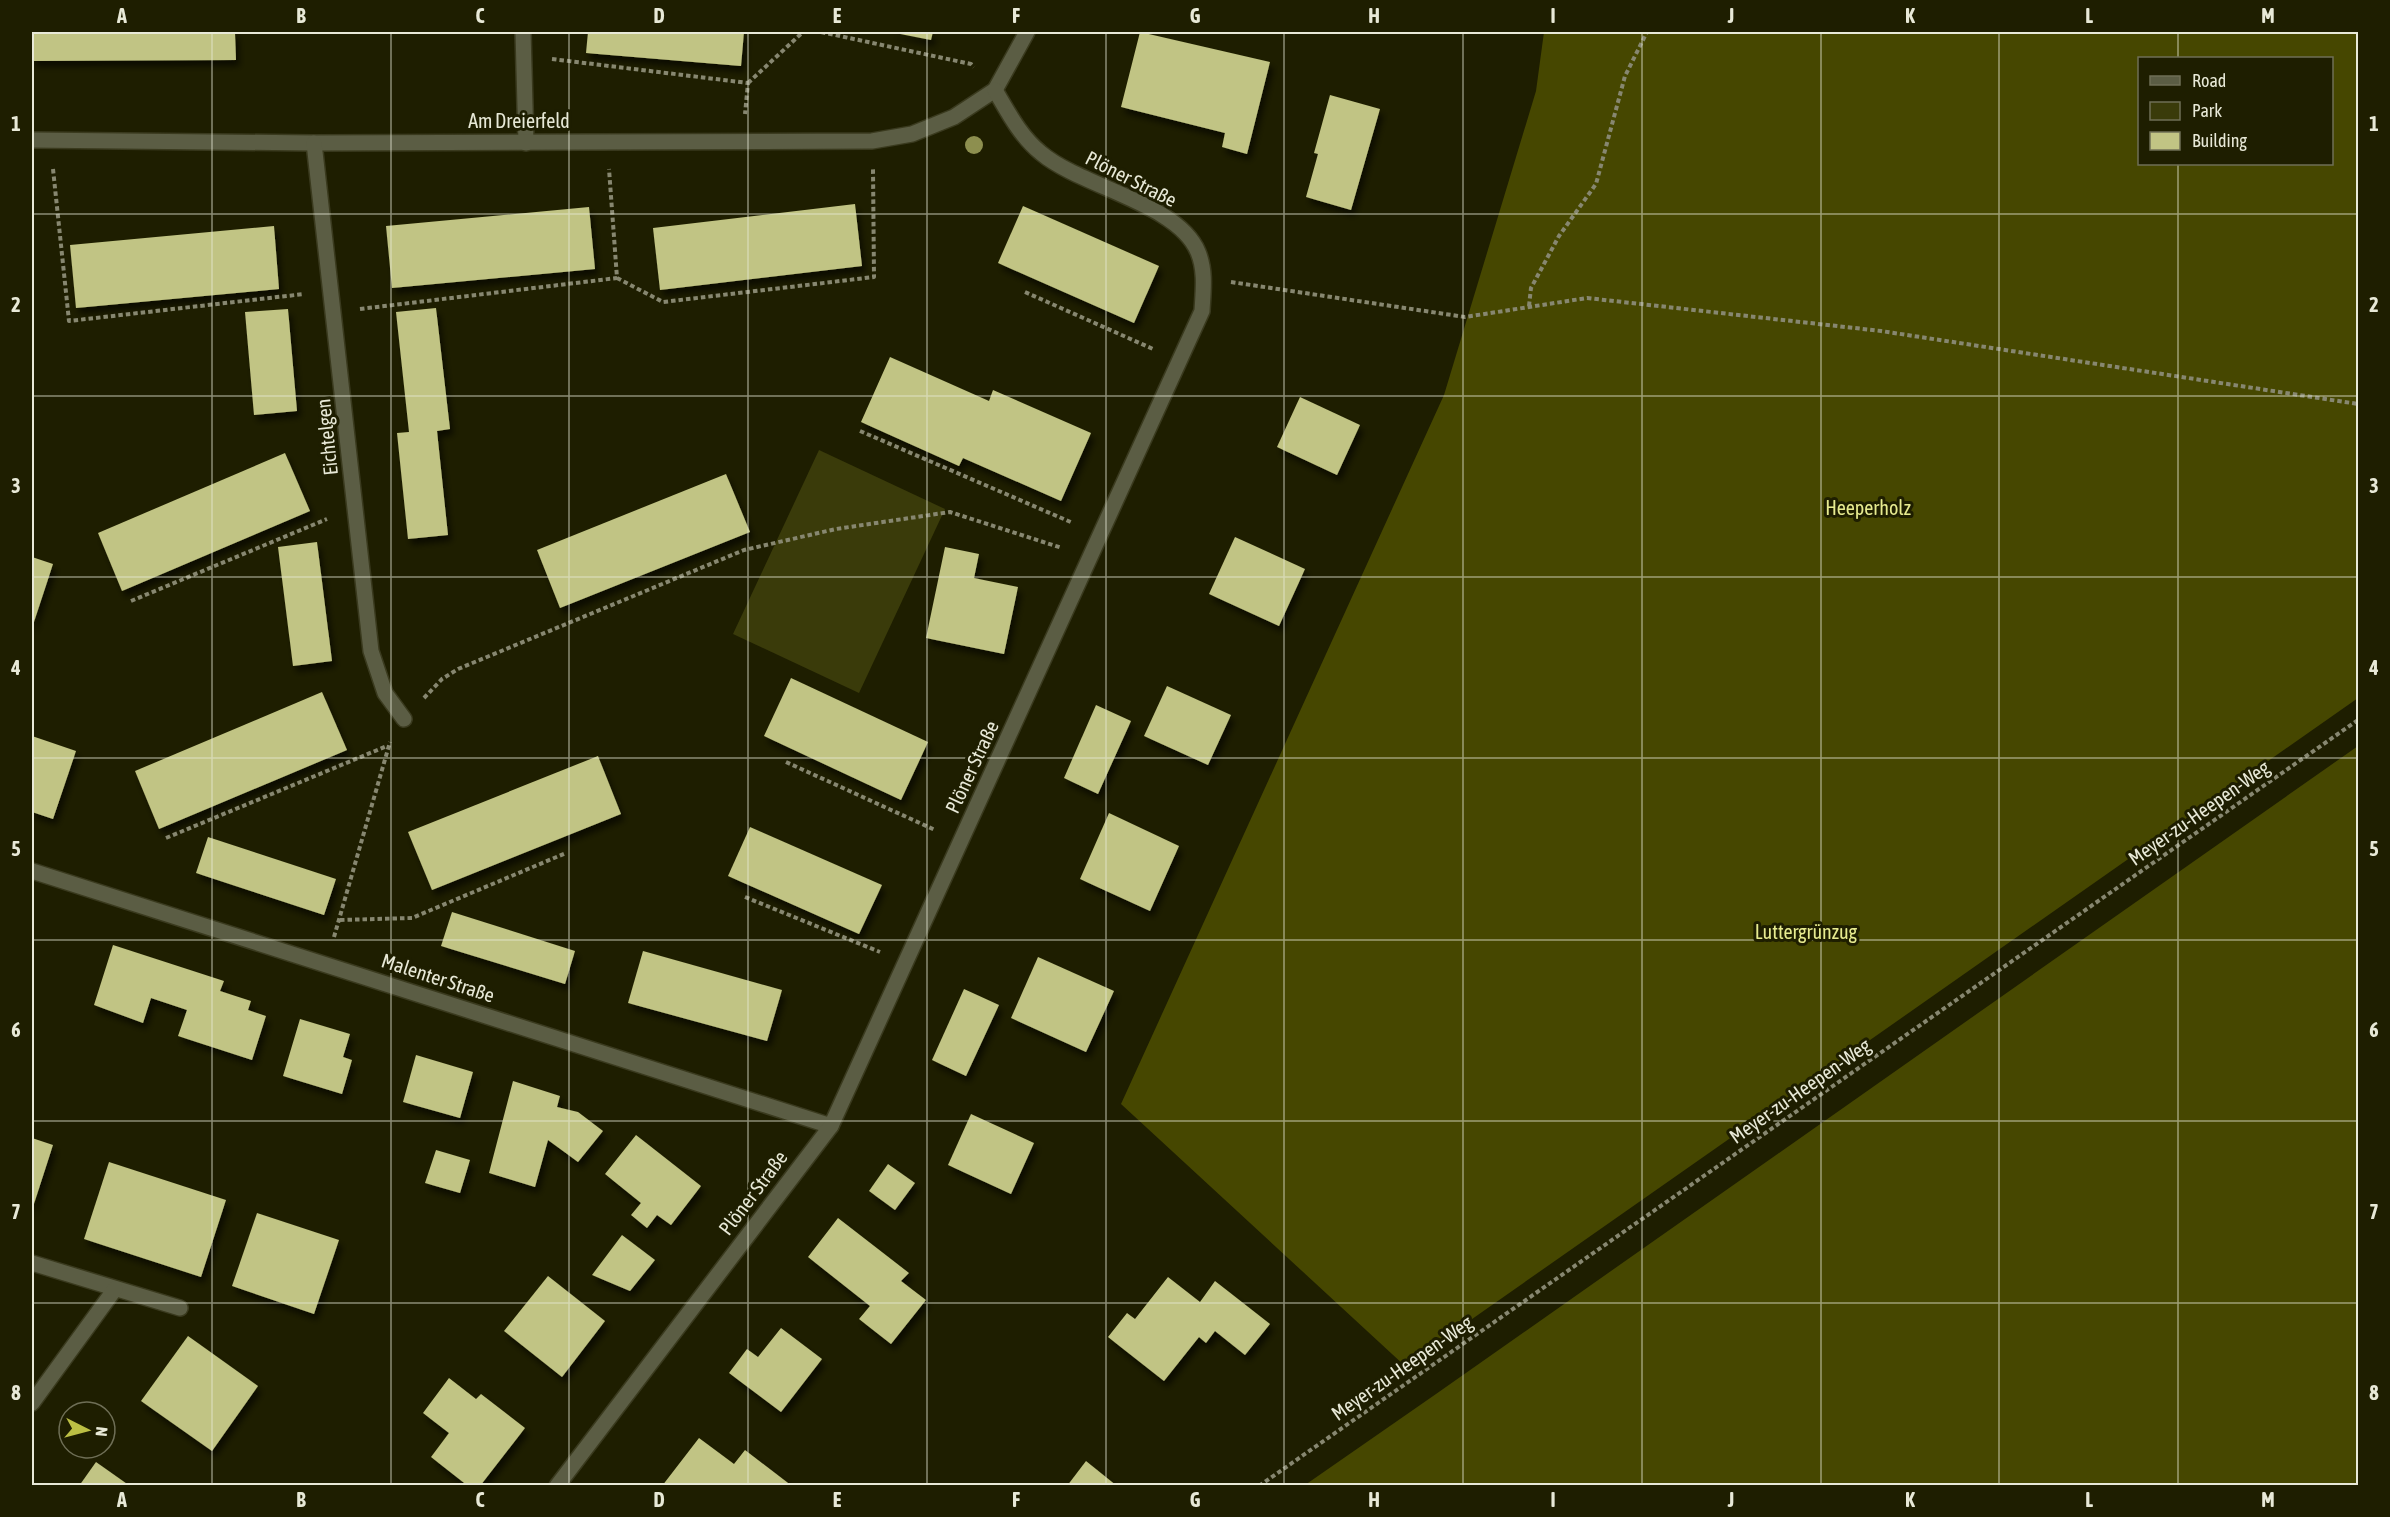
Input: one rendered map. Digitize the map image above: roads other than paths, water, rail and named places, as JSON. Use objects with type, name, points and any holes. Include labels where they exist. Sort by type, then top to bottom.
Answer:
[{"type":"street","points":[[523,32],[526,143]]},
{"type":"street","points":[[994,90],[1028,32]]},
{"type":"street","name":"Am Dreierfeld","points":[[32,140],[314,143],[872,141],[912,134],[954,117],[994,90]]},
{"type":"street","name":"Plöner Straße","points":[[557,1485],[831,1126],[1202,311],[1204,277],[1198,251],[1184,232],[1161,214],[1072,173],[1041,153],[1014,124],[994,90]]},
{"type":"street","name":"Eichtelgen","points":[[314,143],[371,651],[385,693],[404,719]]},
{"type":"street","name":"Malenter Straße","points":[[32,871],[831,1126]]},
{"type":"street","points":[[32,1263],[180,1308]]},
{"type":"street","points":[[32,1403],[115,1289]]},
{"type":"park label","name":"Heeperholz","points":[[1868,508]]},
{"type":"park label","name":"Luttergrünzug","points":[[1806,932]]}]
